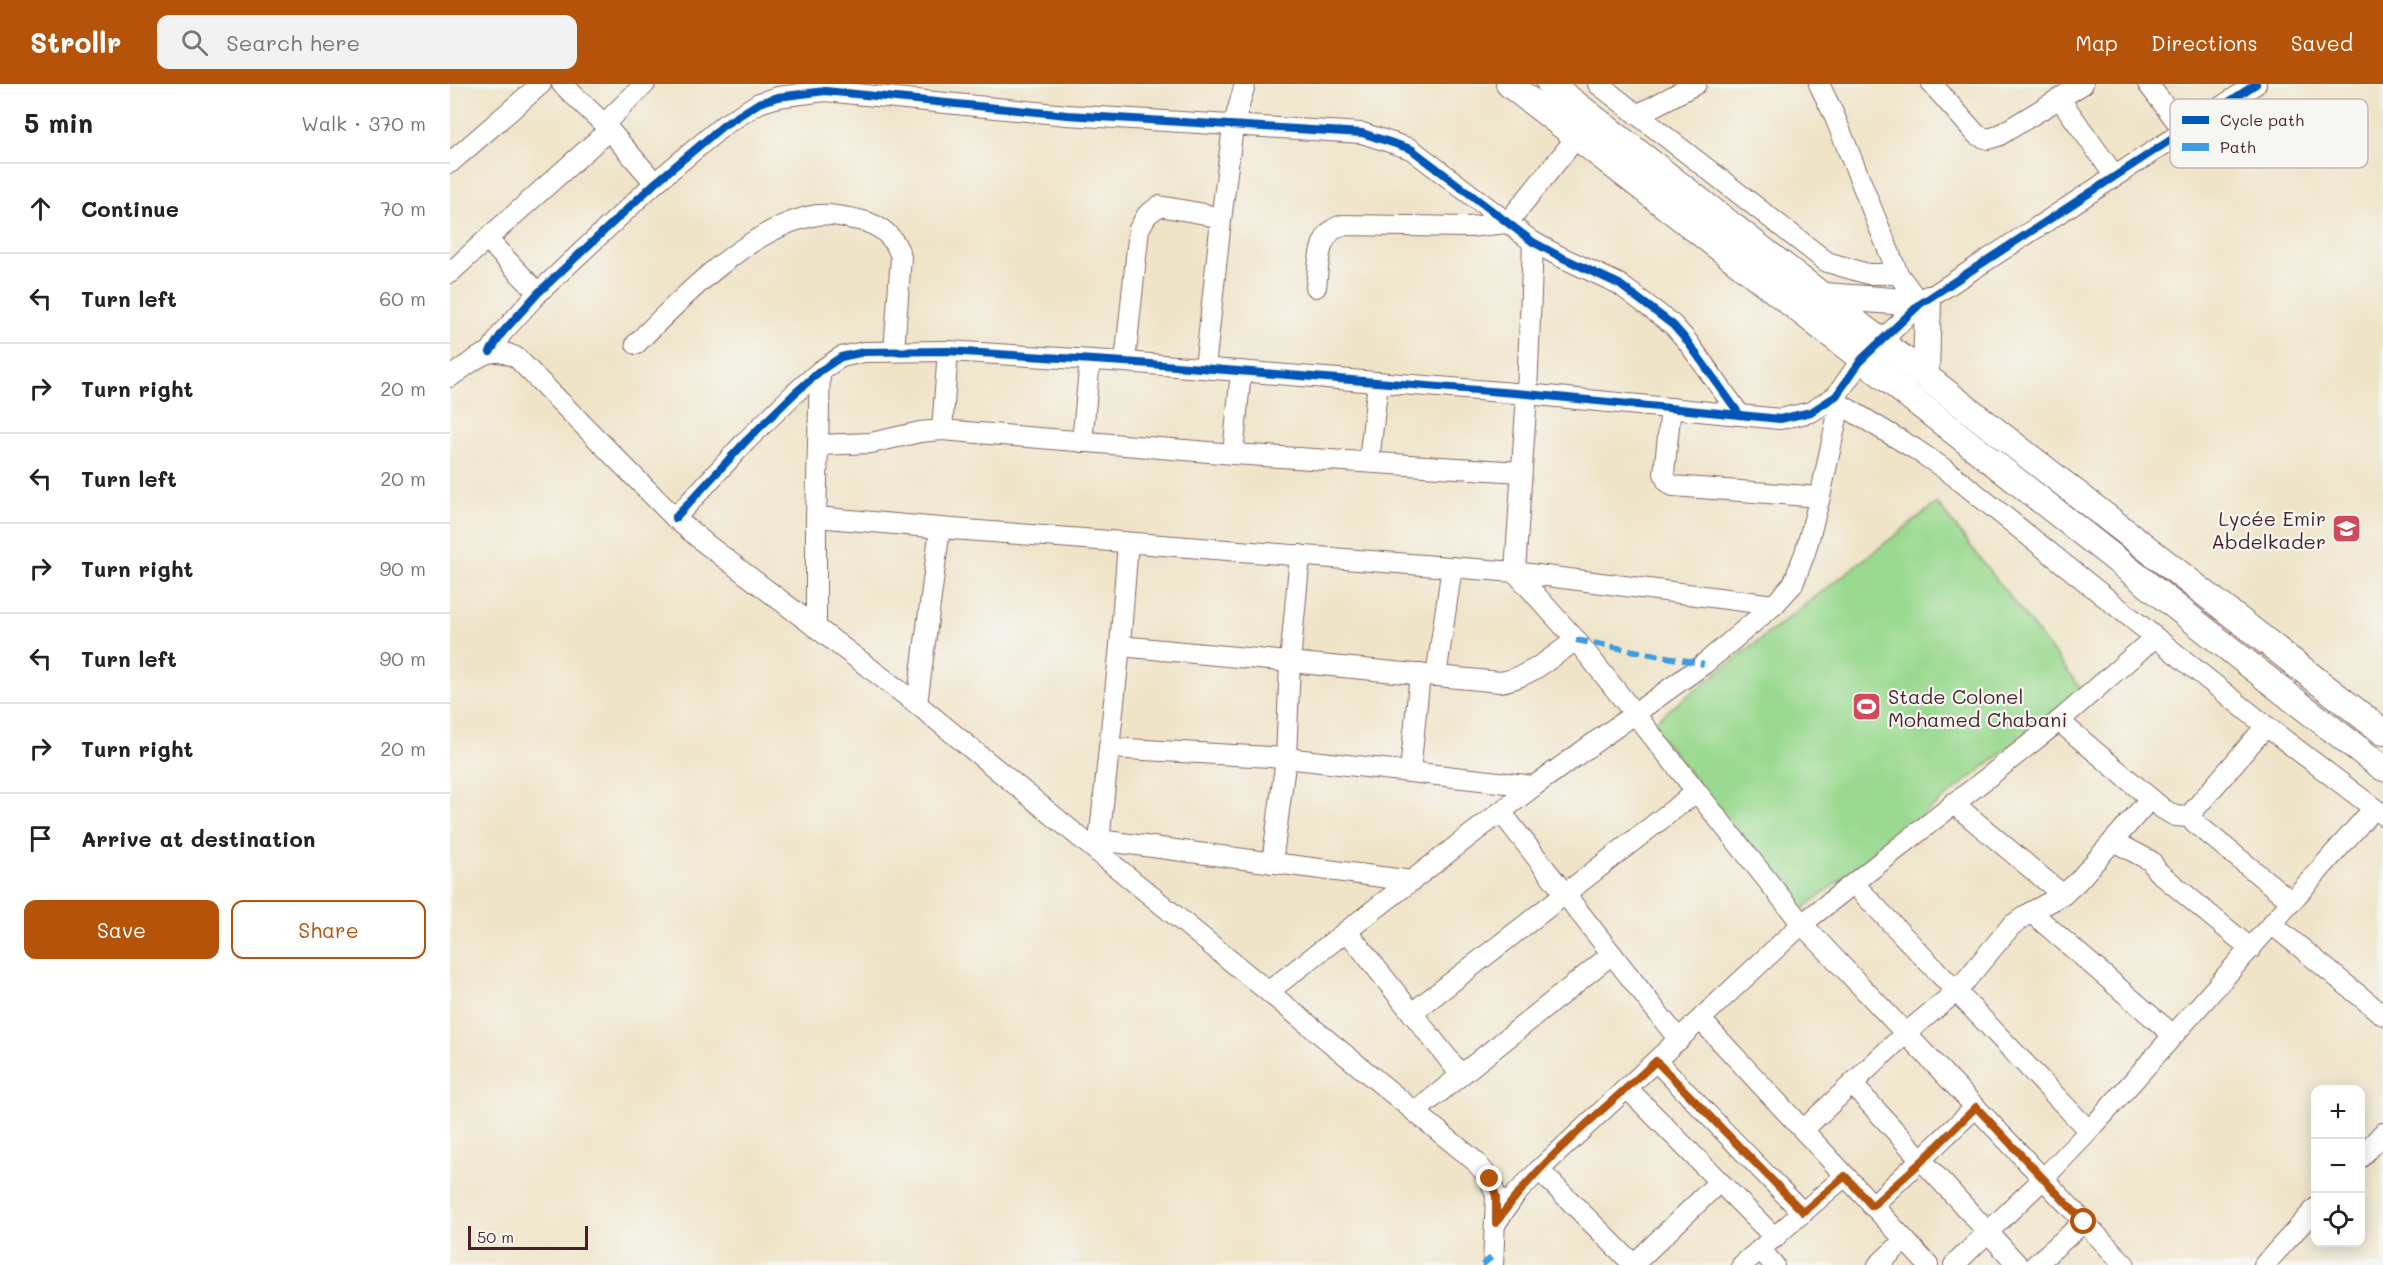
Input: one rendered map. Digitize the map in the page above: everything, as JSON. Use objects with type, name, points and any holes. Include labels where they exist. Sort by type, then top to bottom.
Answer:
[{"type":"main road","points":[[1509,84],[2383,768]]},
{"type":"main road","points":[[1550,84],[2383,732]]},
{"type":"main road","points":[[1824,296],[1922,303],[1926,375]]},
{"type":"street","points":[[450,163],[541,84]]},
{"type":"street","points":[[562,84],[606,127],[655,183]]},
{"type":"street","points":[[450,273],[606,127],[645,84]]},
{"type":"street","points":[[1204,368],[1233,127],[1245,84]]},
{"type":"street","points":[[1598,84],[1827,262],[1868,274],[1898,274]]},
{"type":"street","points":[[1637,115],[1696,84]]},
{"type":"street","points":[[1819,84],[1834,115],[1898,274],[1922,303]]},
{"type":"street","points":[[1932,84],[1977,135],[1988,139],[1998,136],[2083,84]]},
{"type":"street","points":[[2148,84],[2170,113]]},
{"type":"street","points":[[2227,99],[2243,87]]},
{"type":"street","points":[[490,352],[507,327],[538,293],[655,183],[724,125],[749,107],[778,97],[826,88],[1066,115],[1233,127],[1362,133],[1411,149],[1533,242],[1619,284],[1673,325],[1740,415]]},
{"type":"street","points":[[2060,99],[2114,175]]},
{"type":"street","points":[[1316,287],[1323,238],[1332,228],[1343,225],[1468,227],[1507,223],[1577,137]]},
{"type":"street","points":[[1269,992],[1534,786],[1704,664],[1774,605],[1793,584],[1805,553],[1820,497],[1838,400],[1862,359],[1922,303],[2170,140]]},
{"type":"street","points":[[1125,362],[1139,229],[1147,215],[1159,206],[1194,211],[1221,220]]},
{"type":"street","points":[[636,344],[681,298],[734,255],[793,222],[819,215],[864,221],[883,230],[897,243],[901,257],[894,351]]},
{"type":"street","points":[[487,239],[538,293]]},
{"type":"street","points":[[1533,242],[1527,394],[1515,572],[1576,640],[1802,924],[2084,1222],[2115,1262]]},
{"type":"street","points":[[450,376],[490,352],[499,350],[517,358],[675,518],[706,544],[816,626],[1099,846],[1269,992],[1475,1161],[1490,1179],[1496,1196],[1493,1265]]},
{"type":"street","points":[[675,518],[746,441],[820,371],[841,357],[852,354],[948,351],[1125,362],[1527,394],[1780,418],[1811,412],[1838,400]]},
{"type":"street","points":[[942,430],[948,351]]},
{"type":"street","points":[[1082,442],[1090,360]]},
{"type":"street","points":[[816,626],[820,371]]},
{"type":"street","points":[[1233,454],[1241,371]]},
{"type":"street","points":[[1369,462],[1378,382]]},
{"type":"street","points":[[1838,400],[1949,472],[2266,726],[2378,812],[2292,902],[2089,1131],[1989,1233],[1954,1265]]},
{"type":"street","points":[[1671,408],[1664,473],[1667,481],[1673,486],[1820,497]]},
{"type":"street","points":[[818,445],[853,445],[942,430],[1233,454],[1521,472]]},
{"type":"street","points":[[816,517],[1515,572],[1774,605]]},
{"type":"street","points":[[917,704],[940,528]]},
{"type":"street","points":[[1099,846],[1120,646],[1128,543]]},
{"type":"street","points":[[1272,863],[1286,758],[1290,662],[1300,555]]},
{"type":"street","points":[[1410,772],[1428,675],[1452,567]]},
{"type":"street","points":[[1496,1223],[1515,1195],[1539,1170],[1802,924],[2059,721],[2155,637]]},
{"type":"street","points":[[1120,646],[1500,682],[1528,673],[1576,640]]},
{"type":"street","points":[[2059,721],[2150,799],[2175,816],[2188,818],[2292,902]]},
{"type":"street","points":[[2188,818],[2266,726]]},
{"type":"street","points":[[1109,748],[1286,758],[1534,786]]},
{"type":"street","points":[[1412,1013],[1696,792]]},
{"type":"street","points":[[1803,1130],[1906,1033],[1957,991],[2011,926],[2063,895],[2078,881],[2150,799]]},
{"type":"street","points":[[1953,803],[2063,895]]},
{"type":"street","points":[[1501,812],[1679,1040]]},
{"type":"street","points":[[2114,841],[2151,861],[2157,871],[2251,949]]},
{"type":"street","points":[[1099,846],[1272,863],[1412,881]]},
{"type":"street","points":[[1854,884],[2089,1131]]},
{"type":"street","points":[[2031,912],[2173,1035]]},
{"type":"street","points":[[2273,925],[2383,1015]]},
{"type":"street","points":[[1347,931],[1461,1075]]},
{"type":"street","points":[[1415,1112],[1612,954]]},
{"type":"street","points":[[1701,1020],[1928,1265]]},
{"type":"street","points":[[1656,1061],[1803,1212]]},
{"type":"street","points":[[1852,1084],[1921,1162],[2018,1265]]},
{"type":"street","points":[[1627,1088],[1719,1183],[1768,1244],[1774,1265]]},
{"type":"street","points":[[1872,1206],[1921,1162],[1976,1107]]},
{"type":"street","points":[[2365,1153],[2383,1133]]},
{"type":"street","points":[[1539,1170],[1634,1265],[1719,1183]]},
{"type":"street","points":[[1742,1265],[1845,1176]]},
{"type":"street","points":[[2264,1265],[2311,1213]]},
{"type":"street","points":[[2035,1265],[2084,1222]]},
{"type":"street","points":[[1878,1265],[1905,1240]]},
{"type":"green space","name":"Stade Colonel Mohamed Chabani","points":[[1937,503],[2082,690],[1798,913],[1651,724]]},
{"type":"marked path","points":[[1576,640],[1704,664]]},
{"type":"marked path","points":[[1482,1265],[1492,1257]]},
{"type":"cycle path","points":[[2233,99],[2256,84]]},
{"type":"cycle path","points":[[490,352],[502,333],[538,293],[655,183],[724,125],[759,103],[778,97],[825,91],[1067,115],[1362,133],[1411,149],[1533,242],[1619,284],[1673,325],[1740,415]]},
{"type":"cycle path","points":[[675,518],[746,441],[820,371],[841,357],[864,352],[948,351],[1125,362],[1527,394],[1780,419],[1811,412],[1836,396],[1862,359],[1920,304],[2170,140]]},
{"type":"place","name":"Lycée Emir Abdelkader","points":[[2347,529]]},
{"type":"place","name":"Stade Colonel Mohamed Chabani","points":[[1867,707]]},
{"type":"route","points":[[1490,1179],[1496,1196],[1496,1223],[1515,1195],[1539,1170],[1656,1061],[1803,1212],[1845,1176],[1872,1206],[1921,1162],[1976,1107],[2084,1222]]}]
